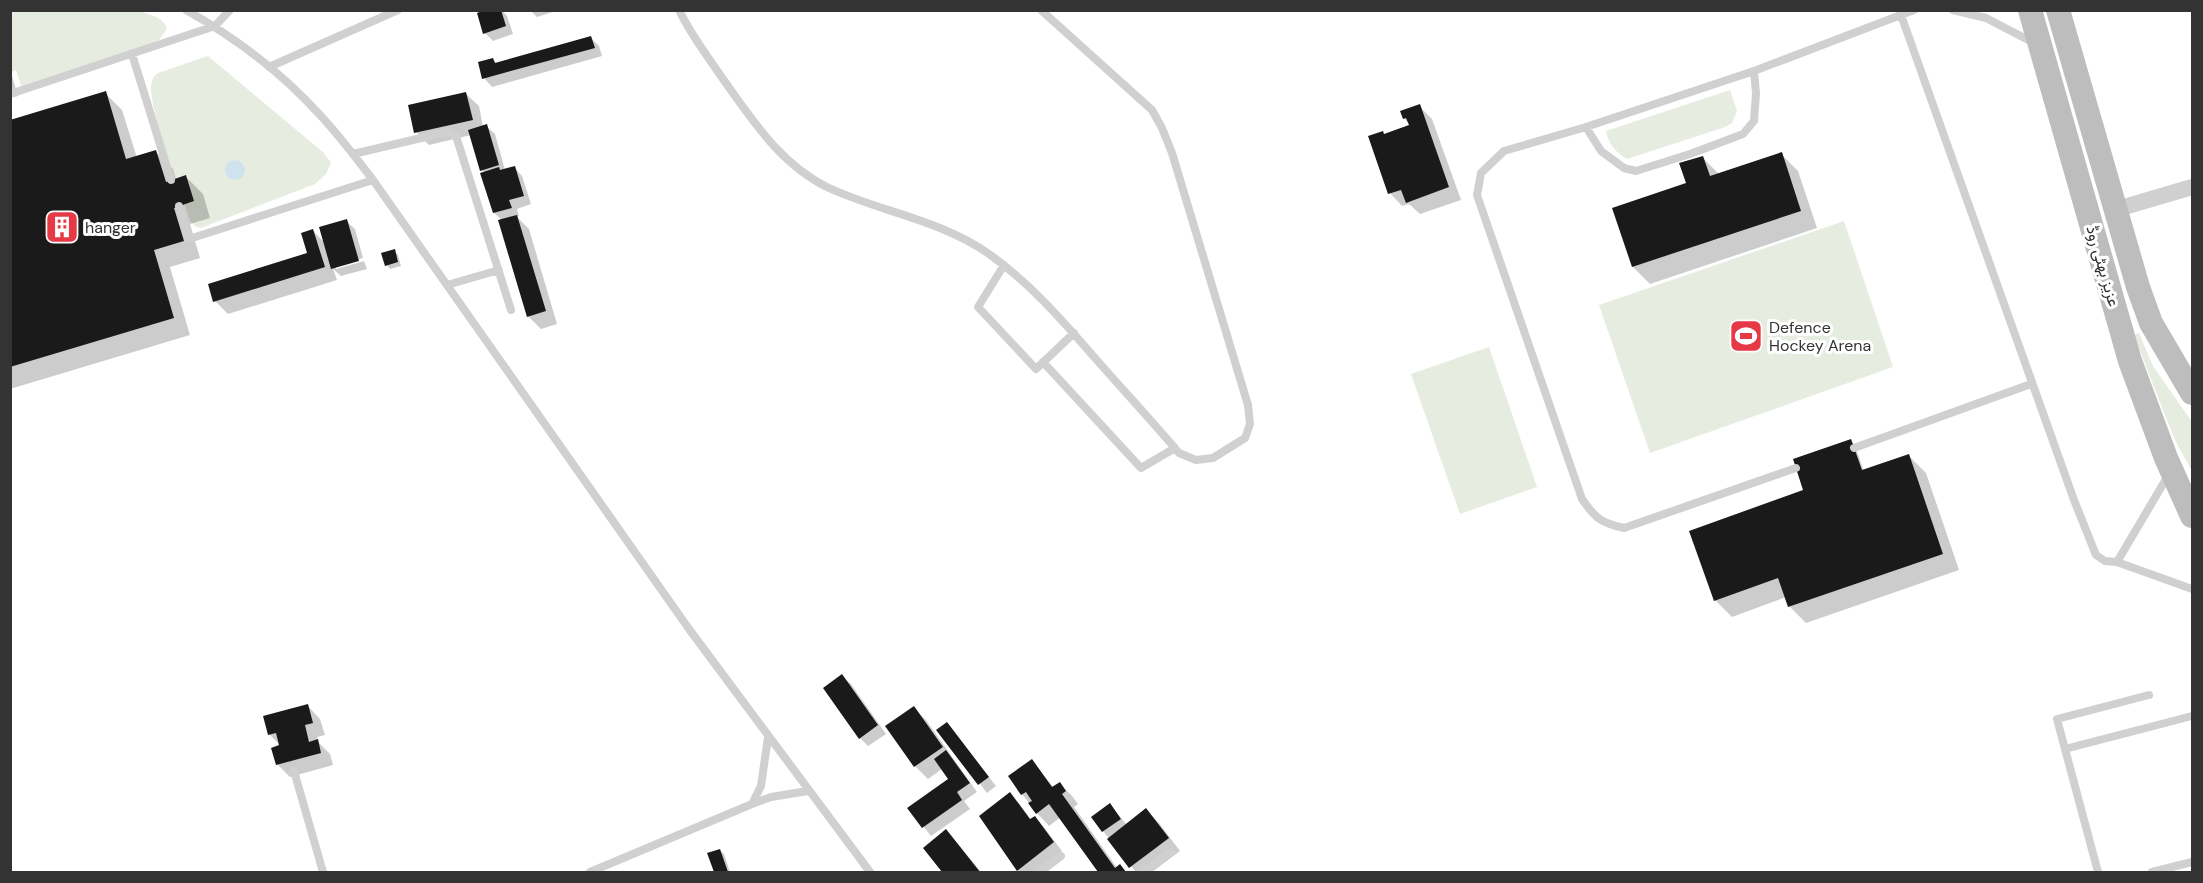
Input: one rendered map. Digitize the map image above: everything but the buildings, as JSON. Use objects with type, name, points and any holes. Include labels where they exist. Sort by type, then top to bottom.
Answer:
[{"type":"main road","name":"عزیز بھٹی روڈ","points":[[2030,10],[2130,361],[2171,471],[2193,516]]},
{"type":"main road","name":"عزیز بھٹی روڈ","points":[[2058,10],[2138,287],[2151,323],[2192,390]]},
{"type":"street","points":[[2114,210],[2193,187]]},
{"type":"lane","points":[[186,10],[215,26],[269,66],[320,115],[353,154],[689,629],[870,873]]},
{"type":"lane","points":[[10,94],[215,26],[230,10]]},
{"type":"lane","points":[[269,66],[398,10]]},
{"type":"lane","points":[[679,10],[700,46],[763,134],[782,156],[804,174],[830,188],[953,234],[986,251],[1045,301],[1179,453],[1196,460],[1214,458],[1245,438],[1250,424],[1248,405],[1172,153],[1152,110],[1041,10]]},
{"type":"lane","points":[[1796,468],[1624,528],[1594,517],[1582,499],[1477,195],[1481,173],[1504,151],[1586,127],[1754,70],[1914,10]]},
{"type":"lane","points":[[1953,10],[1986,18],[2039,46]]},
{"type":"lane","points":[[1901,15],[2031,384],[2096,555],[2105,561],[2117,562],[2193,590]]},
{"type":"lane","points":[[132,54],[171,180]]},
{"type":"lane","points":[[1586,127],[1601,151],[1624,168],[1636,171],[1690,154],[1743,134],[1754,121],[1756,93],[1754,70]]},
{"type":"lane","points":[[353,154],[447,132],[456,136],[511,310]]},
{"type":"lane","points":[[179,206],[189,239],[373,180]]},
{"type":"lane","points":[[1004,265],[978,307],[1036,369],[1074,333]]},
{"type":"lane","points":[[447,285],[499,270]]},
{"type":"lane","points":[[1043,362],[1141,468],[1175,448]]},
{"type":"lane","points":[[1854,448],[2031,384]]},
{"type":"lane","points":[[2117,562],[2171,471]]},
{"type":"lane","points":[[2098,873],[2057,719],[2150,694]]},
{"type":"lane","points":[[2065,749],[2193,716]]},
{"type":"lane","points":[[752,804],[761,786],[768,737]]},
{"type":"lane","points":[[294,771],[323,873]]},
{"type":"lane","points":[[590,873],[752,804],[788,793],[808,791]]},
{"type":"lane","points":[[1142,873],[1171,852]]},
{"type":"lane","points":[[1040,873],[1061,856]]},
{"type":"lane","points":[[2152,873],[2193,862]]},
{"type":"shaded area","points":[[11,11],[140,11],[160,19],[167,29],[159,40],[150,44],[21,86],[16,70],[11,72]]},
{"type":"shaded area","points":[[208,56],[324,153],[331,163],[326,174],[315,184],[201,228],[191,222],[187,212],[185,204],[194,201],[187,176],[175,179],[156,118],[151,85],[158,73]]},
{"type":"shaded area","points":[[1730,90],[1737,111],[1732,123],[1725,127],[1627,159],[1616,151],[1609,140],[1606,131]]},
{"type":"shaded area","name":"Defence Hockey Arena","points":[[1844,221],[1893,367],[1650,453],[1599,305]]},
{"type":"shaded area","points":[[2139,333],[2153,366],[2192,422],[2192,471],[2168,423],[2134,335]]},
{"type":"shaded area","points":[[1489,347],[1537,487],[1460,514],[1411,374]]},
{"type":"water","points":[[231,160],[239,160],[245,166],[245,174],[239,180],[231,180],[225,174],[225,166]]},
{"type":"place","name":"hanger","points":[[62,227]]},
{"type":"place","name":"Defence Hockey Arena","points":[[1746,336]]}]
